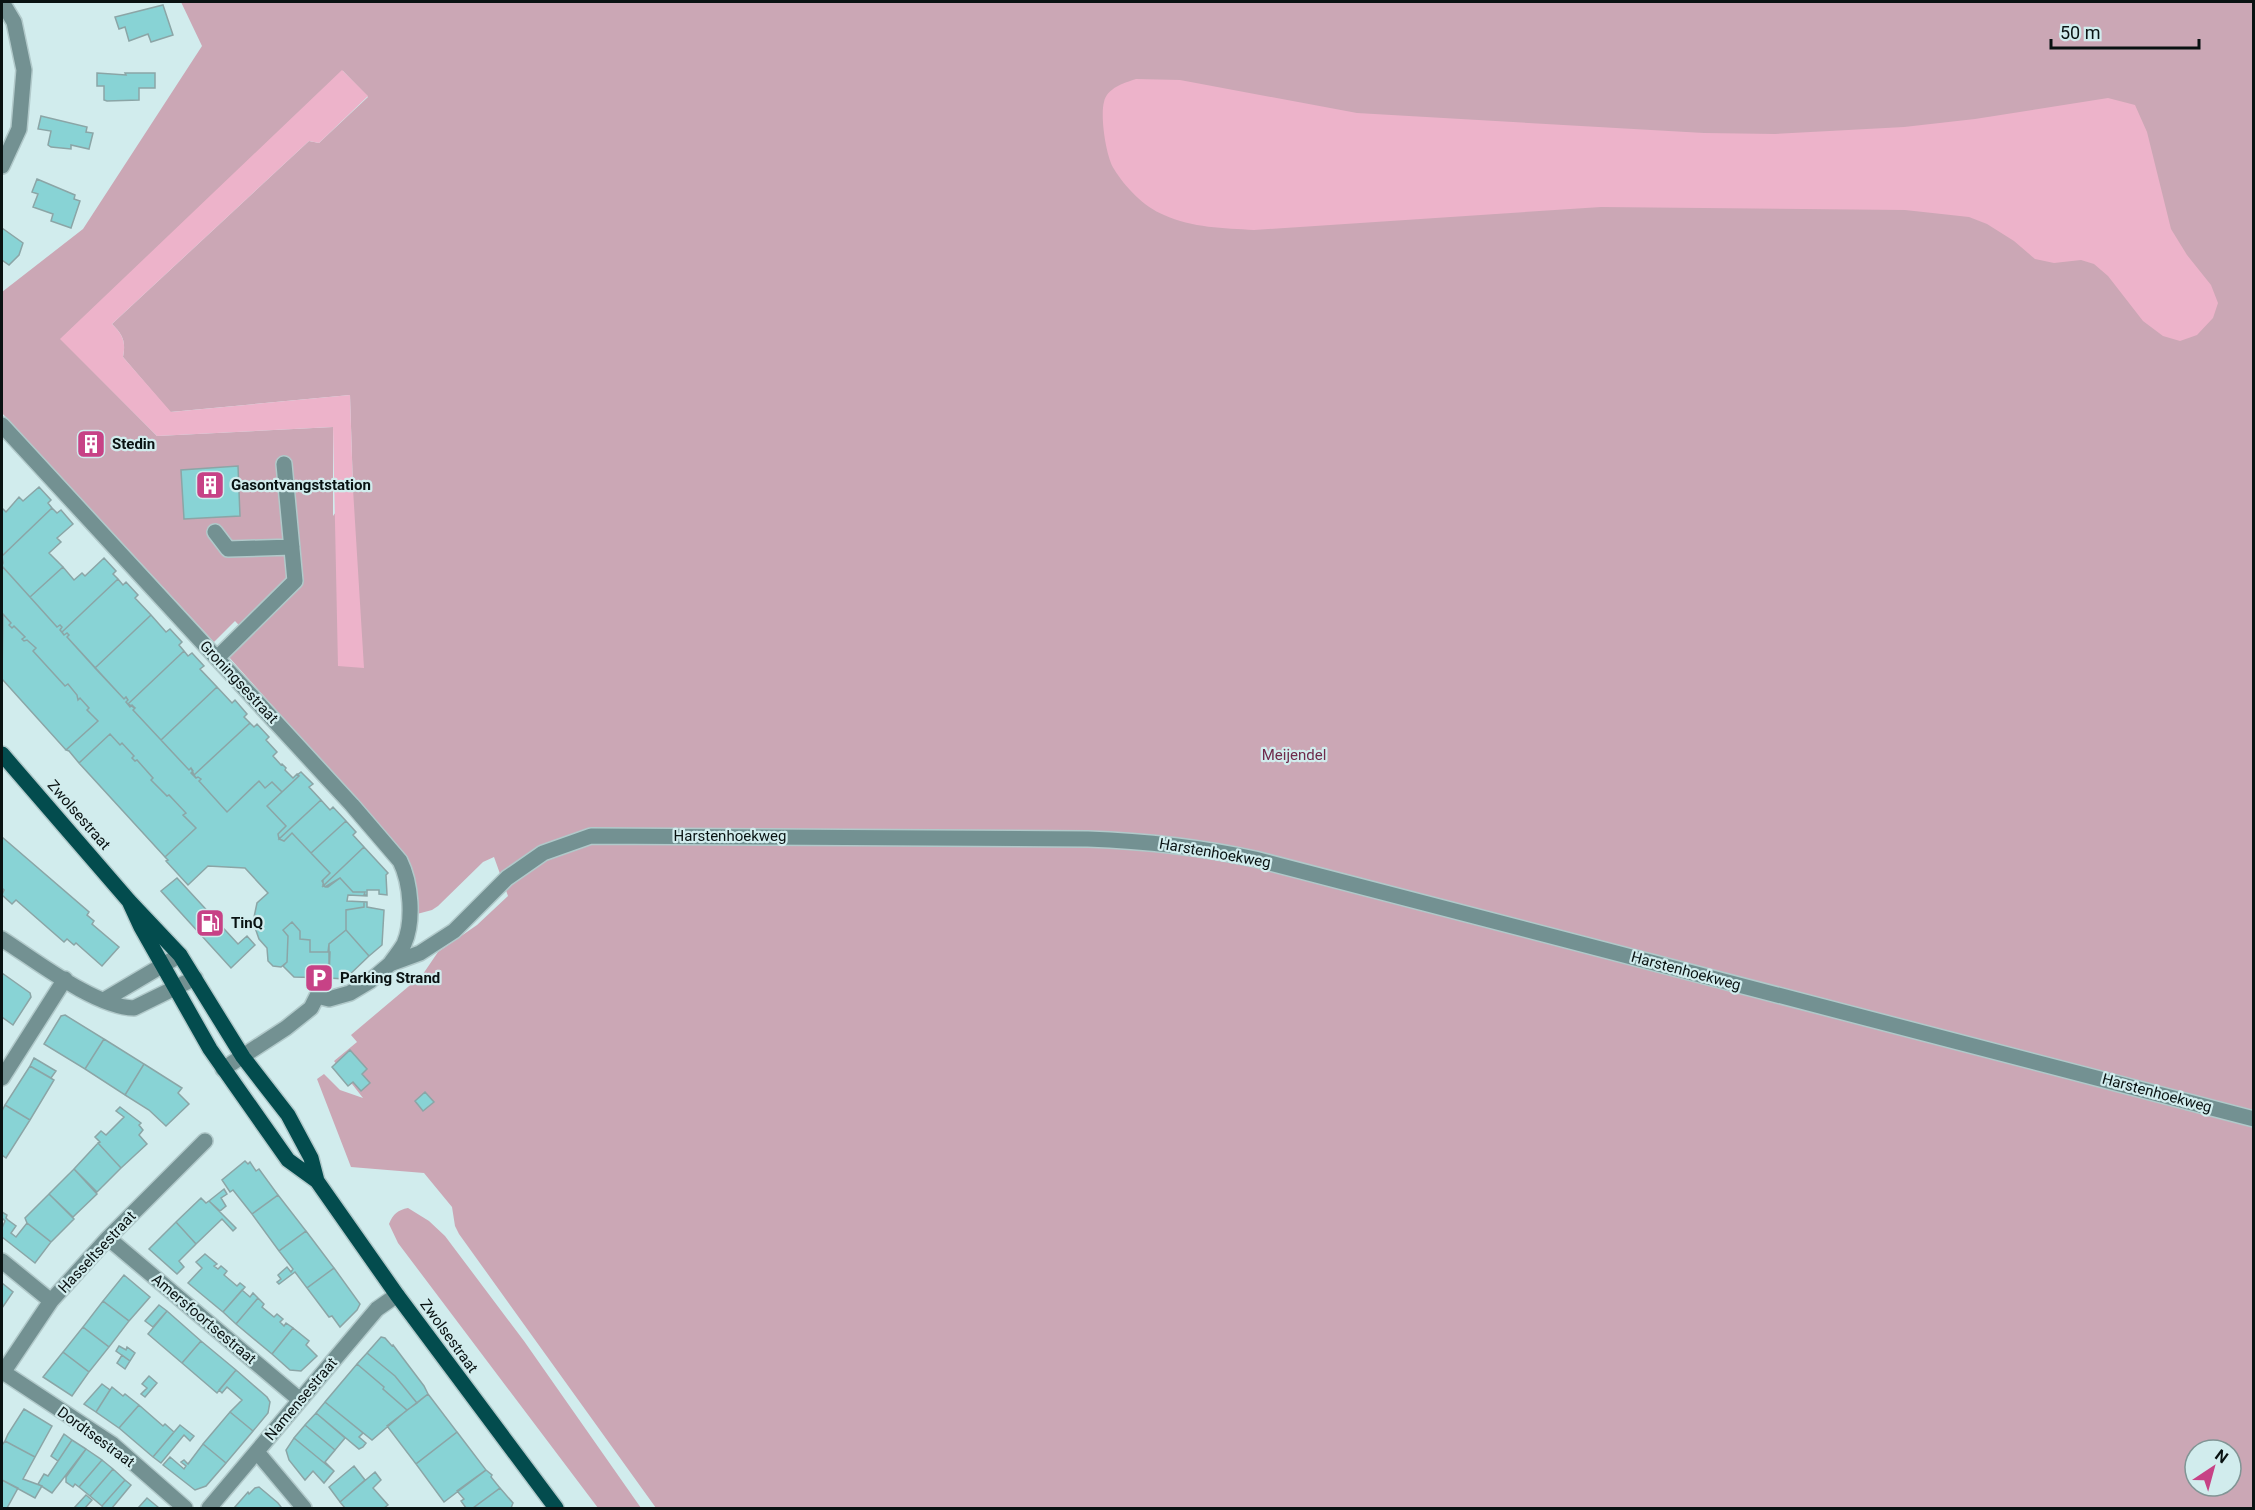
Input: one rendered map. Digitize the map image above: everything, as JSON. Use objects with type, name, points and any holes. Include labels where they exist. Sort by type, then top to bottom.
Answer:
[{"type":"main road","name":"Zwolsestraat","points":[[2,754],[129,901],[180,955],[243,1057],[288,1114],[311,1158],[317,1181]]},
{"type":"main road","name":"Zwolsestraat","points":[[129,901],[162,965],[223,1069],[288,1160],[317,1181],[397,1295],[556,1509]]},
{"type":"street","points":[[2,2],[14,22],[24,70],[19,129],[2,166]]},
{"type":"street","name":"Groningsestraat","points":[[2,425],[352,805],[400,861],[405,871],[410,906],[404,944],[390,964]]},
{"type":"street","points":[[217,658],[295,581],[284,464]]},
{"type":"street","points":[[215,532],[228,549],[292,546]]},
{"type":"street","name":"Harstenhoekweg","points":[[223,1069],[286,1028],[311,1008],[317,996],[329,999],[350,993],[370,981],[390,964],[420,952],[454,931],[507,878],[543,853],[591,836],[1088,839],[1146,841],[1255,859],[2253,1119]]},
{"type":"street","points":[[2,939],[88,993],[127,1008],[134,1008],[195,978]]},
{"type":"street","points":[[104,1000],[180,955]]},
{"type":"street","points":[[2,1077],[65,978]]},
{"type":"street","name":"Hasseltsestraat","points":[[2,1373],[51,1300],[108,1238],[205,1141]]},
{"type":"street","name":"Amersfoortsestraat","points":[[108,1238],[300,1400]]},
{"type":"street","points":[[2,1261],[51,1300]]},
{"type":"street","name":"Namensestraat","points":[[209,1509],[377,1309],[397,1295]]},
{"type":"street","name":"Dordtsestraat","points":[[2,1373],[112,1444],[185,1509]]},
{"type":"street","points":[[257,1452],[304,1509]]},
{"type":"green space","name":"Meijendel","points":[[181,2],[2253,2],[2253,1508],[656,1508],[459,1234],[455,1226],[452,1207],[424,1173],[351,1167],[317,1079],[324,1074],[340,1090],[363,1098],[334,1061],[357,1042],[351,1035],[415,981],[420,985],[425,980],[423,974],[438,952],[477,925],[508,896],[494,857],[483,862],[438,906],[417,914],[414,912],[412,869],[407,856],[228,656],[250,637],[235,621],[214,642],[2,413],[2,292],[83,229],[202,46]],"holes":[[[343,71],[368,97],[319,143],[309,141],[112,324],[123,339],[123,357],[170,412],[350,395],[353,489],[333,516],[333,427],[157,436],[61,339]]]},
{"type":"green space","points":[[408,1208],[429,1221],[445,1236],[524,1341],[641,1508],[598,1508],[398,1243],[389,1224],[396,1213]]},
{"type":"shaded area","points":[[342,70],[368,96],[319,143],[309,141],[112,324],[123,339],[123,357],[171,412],[350,395],[353,489],[364,668],[338,666],[333,427],[157,436],[60,339]]},
{"type":"shaded area","points":[[1136,79],[1180,80],[1357,113],[1704,133],[1775,134],[1904,127],[1975,119],[2108,98],[2135,105],[2147,132],[2171,229],[2187,255],[2211,285],[2218,303],[2213,318],[2197,335],[2180,341],[2163,336],[2143,321],[2108,276],[2094,264],[2081,260],[2054,263],[2035,259],[2014,241],[1987,224],[1969,217],[1905,210],[1601,207],[1254,230],[1197,225],[1175,219],[1142,202],[1118,176],[1111,163],[1103,126],[1104,102],[1112,90]]},
{"type":"building","points":[[163,5],[173,35],[151,42],[148,34],[129,41],[125,27],[119,29],[115,17]]},
{"type":"building","points":[[97,73],[126,75],[125,73],[155,73],[155,88],[139,88],[139,100],[107,101],[104,100],[104,86],[97,86]]},
{"type":"building","points":[[41,116],[87,127],[86,132],[93,133],[89,149],[71,145],[71,149],[48,145],[51,131],[38,129]]},
{"type":"building","points":[[37,179],[75,195],[74,199],[80,201],[71,228],[51,221],[53,214],[33,207],[38,194],[32,192]]},
{"type":"building","points":[[2,228],[23,243],[19,255],[9,265],[2,260]]},
{"type":"building","name":"Stedin","points":[[92,437],[98,443],[89,451],[83,445]]},
{"type":"building","name":"Gasontvangststation","points":[[238,466],[240,516],[184,519],[181,470]]},
{"type":"building","points":[[39,487],[51,500],[48,503],[52,508],[2,556],[2,508],[6,512],[19,497],[23,501]]},
{"type":"building","points":[[52,508],[57,513],[61,510],[73,524],[57,538],[61,542],[49,553],[63,567],[30,597],[2,566],[2,556]]},
{"type":"building","points":[[104,558],[116,571],[113,574],[118,579],[62,632],[60,630],[62,627],[60,625],[57,627],[30,597],[63,567],[74,580],[82,573],[85,576]]},
{"type":"building","points":[[2,566],[57,627],[60,625],[62,627],[60,630],[64,635],[67,633],[69,635],[67,637],[124,699],[126,697],[128,700],[126,702],[130,707],[132,705],[135,708],[133,710],[189,770],[191,768],[193,771],[191,773],[201,779],[199,781],[227,812],[259,781],[265,788],[272,782],[282,792],[267,806],[286,826],[278,834],[279,839],[284,841],[292,833],[330,873],[322,881],[325,887],[340,878],[353,892],[365,892],[364,895],[367,895],[367,896],[348,895],[347,901],[367,902],[364,902],[364,907],[346,910],[346,930],[329,944],[328,952],[310,952],[310,940],[300,939],[300,931],[292,922],[283,930],[288,936],[287,962],[281,967],[273,966],[268,961],[267,948],[259,939],[253,922],[257,903],[268,893],[245,868],[208,866],[188,885],[165,857],[196,828],[183,815],[186,813],[151,780],[153,778],[137,760],[132,758],[134,756],[122,743],[120,745],[110,734],[79,763],[66,750],[98,721],[87,710],[89,708],[80,698],[78,700],[77,695],[68,684],[65,686],[33,651],[36,648],[27,640],[24,641],[22,639],[25,637],[14,626],[12,628],[9,625],[11,623],[2,615]]},
{"type":"building","points":[[118,579],[123,585],[126,582],[138,595],[135,598],[151,615],[95,668],[67,637],[69,635],[67,633],[64,635],[62,632]]},
{"type":"building","points":[[3,614],[11,623],[9,625],[12,628],[14,626],[25,637],[22,639],[24,641],[27,640],[36,648],[33,651],[65,686],[68,684],[77,695],[78,700],[80,698],[89,708],[87,710],[98,721],[66,750],[2,679]]},
{"type":"building","points":[[151,615],[166,632],[170,629],[182,642],[179,645],[184,651],[128,704],[126,697],[124,699],[95,668]]},
{"type":"building","points":[[184,651],[188,656],[192,653],[204,666],[200,669],[217,687],[161,740],[133,710],[135,708],[128,704]]},
{"type":"building","points":[[217,687],[232,703],[235,700],[247,714],[244,717],[250,723],[194,775],[191,768],[189,770],[161,740]]},
{"type":"building","points":[[250,723],[254,727],[257,724],[269,737],[266,740],[277,752],[273,756],[286,768],[285,770],[293,778],[297,774],[299,776],[282,792],[272,782],[265,788],[259,781],[227,812],[199,781],[201,779],[194,775]]},
{"type":"building","points":[[110,734],[134,756],[132,758],[137,760],[153,778],[151,780],[186,813],[183,815],[196,828],[165,857],[79,763]]},
{"type":"building","points":[[301,772],[313,784],[309,787],[321,800],[279,839],[278,834],[286,826],[267,806]]},
{"type":"building","points":[[321,800],[330,810],[333,807],[346,821],[311,853],[292,833],[284,841],[279,839]]},
{"type":"building","points":[[346,821],[356,832],[353,835],[364,847],[323,886],[323,880],[330,873],[311,853]]},
{"type":"building","points":[[2,837],[89,912],[87,915],[94,921],[92,924],[119,947],[102,966],[76,943],[74,945],[67,939],[64,942],[16,900],[12,904],[2,895],[4,890],[2,888]]},
{"type":"building","points":[[364,847],[388,873],[386,875],[387,895],[379,894],[379,890],[367,890],[367,895],[364,895],[365,892],[353,892],[340,878],[328,887],[323,886]]},
{"type":"building","points":[[177,878],[238,944],[247,936],[255,945],[231,968],[161,891]]},
{"type":"building","points":[[364,902],[367,902],[367,907],[384,910],[382,945],[369,956],[346,930],[346,910],[364,907]]},
{"type":"building","points":[[292,922],[300,931],[300,939],[310,940],[310,952],[330,952],[329,978],[294,977],[283,966],[287,962],[288,936],[283,930]]},
{"type":"building","points":[[346,930],[369,956],[345,979],[329,978],[329,944]]},
{"type":"building","points":[[2,973],[30,993],[31,997],[13,1025],[2,1017]]},
{"type":"building","points":[[65,1015],[104,1039],[85,1069],[44,1044],[61,1016]]},
{"type":"building","points":[[104,1039],[144,1064],[125,1095],[85,1069]]},
{"type":"building","points":[[350,1050],[367,1069],[362,1074],[370,1083],[361,1091],[353,1082],[348,1086],[332,1067]]},
{"type":"building","points":[[34,1058],[56,1071],[51,1078],[30,1066]]},
{"type":"building","points":[[144,1064],[182,1088],[178,1093],[189,1104],[166,1126],[149,1110],[125,1095]]},
{"type":"building","points":[[30,1066],[54,1080],[30,1120],[5,1105]]},
{"type":"building","points":[[425,1092],[434,1102],[423,1111],[415,1101]]},
{"type":"building","points":[[5,1105],[30,1120],[6,1158],[2,1155],[2,1111]]},
{"type":"building","points":[[120,1107],[141,1123],[139,1125],[143,1130],[139,1135],[147,1144],[121,1168],[95,1137],[101,1131],[106,1135],[124,1117],[116,1111]]},
{"type":"building","points":[[98,1143],[121,1168],[97,1192],[74,1169]]},
{"type":"building","points":[[245,1161],[248,1164],[250,1162],[256,1171],[259,1169],[278,1195],[252,1214],[233,1190],[230,1192],[222,1180]]},
{"type":"building","points":[[74,1169],[97,1194],[73,1217],[49,1194]]},
{"type":"building","points":[[224,1189],[227,1194],[221,1198],[226,1206],[220,1211],[209,1201]]},
{"type":"building","points":[[49,1194],[74,1219],[51,1242],[27,1223],[25,1218]]},
{"type":"building","points":[[278,1195],[306,1231],[279,1251],[252,1214]]},
{"type":"building","points":[[201,1198],[206,1203],[209,1201],[236,1228],[233,1231],[222,1219],[196,1244],[176,1222]]},
{"type":"building","points":[[2,1212],[16,1226],[11,1233],[16,1237],[27,1223],[51,1242],[35,1263],[2,1237],[5,1221],[2,1218]]},
{"type":"building","points":[[176,1222],[196,1244],[179,1261],[184,1267],[177,1274],[149,1249]]},
{"type":"building","points":[[306,1231],[334,1268],[307,1288],[295,1272],[279,1284],[277,1282],[281,1279],[278,1275],[287,1267],[291,1272],[293,1269],[279,1251]]},
{"type":"building","points":[[205,1254],[217,1264],[214,1266],[218,1269],[221,1266],[227,1271],[224,1275],[237,1286],[240,1283],[245,1287],[223,1312],[188,1283],[202,1268],[196,1262]]},
{"type":"building","points":[[334,1268],[360,1304],[340,1327],[332,1316],[329,1317],[307,1288]]},
{"type":"building","points":[[124,1275],[150,1297],[129,1321],[103,1301]]},
{"type":"building","points":[[2,1283],[13,1292],[2,1308]]},
{"type":"building","points":[[242,1290],[250,1297],[253,1293],[258,1298],[236,1324],[223,1312]]},
{"type":"building","points":[[258,1298],[264,1304],[262,1307],[274,1317],[277,1314],[283,1319],[280,1322],[284,1326],[286,1323],[293,1328],[272,1354],[236,1324]]},
{"type":"building","points":[[103,1301],[129,1321],[109,1347],[83,1327]]},
{"type":"building","points":[[159,1305],[167,1311],[153,1327],[145,1321]]},
{"type":"building","points":[[167,1311],[201,1341],[182,1363],[148,1334]]},
{"type":"building","points":[[83,1327],[109,1347],[89,1372],[63,1352]]},
{"type":"building","points":[[293,1328],[309,1341],[306,1345],[317,1356],[301,1371],[290,1370],[272,1354]]},
{"type":"building","points":[[381,1337],[393,1345],[424,1386],[428,1394],[417,1403],[395,1376],[367,1353]]},
{"type":"building","points":[[201,1341],[236,1370],[217,1393],[182,1363]]},
{"type":"building","points":[[119,1346],[126,1350],[127,1347],[135,1353],[130,1361],[116,1351]]},
{"type":"building","points":[[63,1352],[89,1372],[72,1396],[43,1377]]},
{"type":"building","points":[[367,1353],[395,1376],[417,1403],[407,1410],[357,1364]]},
{"type":"building","points":[[122,1355],[130,1361],[125,1369],[117,1363]]},
{"type":"building","points":[[357,1364],[407,1410],[372,1440],[325,1402]]},
{"type":"building","points":[[236,1370],[270,1402],[268,1413],[253,1431],[230,1412],[242,1400],[227,1387],[222,1393],[219,1390]]},
{"type":"building","points":[[149,1376],[157,1383],[145,1397],[141,1394],[147,1388],[142,1384]]},
{"type":"building","points":[[102,1384],[110,1390],[96,1412],[84,1404]]},
{"type":"building","points":[[112,1387],[139,1405],[119,1428],[96,1412]]},
{"type":"building","points":[[428,1394],[457,1432],[416,1464],[387,1426]]},
{"type":"building","points":[[325,1402],[363,1433],[359,1437],[366,1443],[363,1447],[359,1449],[316,1413]]},
{"type":"building","points":[[139,1405],[163,1426],[165,1424],[174,1432],[153,1457],[119,1428]]},
{"type":"building","points":[[24,1409],[52,1426],[35,1457],[5,1441]]},
{"type":"building","points":[[230,1412],[253,1431],[226,1463],[203,1444]]},
{"type":"building","points":[[316,1413],[345,1438],[335,1450],[305,1425]]},
{"type":"building","points":[[180,1425],[194,1436],[190,1441],[184,1435],[161,1463],[153,1457]]},
{"type":"building","points":[[305,1425],[335,1450],[325,1462],[334,1471],[294,1438]]},
{"type":"building","points":[[457,1432],[486,1470],[444,1502],[416,1464]]},
{"type":"building","points":[[64,1434],[72,1440],[58,1461],[51,1456]]},
{"type":"building","points":[[294,1438],[334,1471],[324,1483],[313,1471],[305,1480],[289,1460],[286,1450]]},
{"type":"building","points":[[72,1440],[86,1449],[52,1493],[38,1484],[44,1474],[48,1476]]},
{"type":"building","points":[[5,1441],[35,1457],[23,1479],[42,1486],[35,1498],[2,1480],[2,1445]]},
{"type":"building","points":[[203,1444],[226,1463],[206,1486],[195,1490],[163,1465],[170,1457],[184,1469],[186,1466],[181,1462],[184,1460],[188,1464]]},
{"type":"building","points":[[86,1449],[102,1460],[79,1487],[75,1484],[73,1487],[66,1482],[66,1477]]},
{"type":"building","points":[[102,1460],[113,1469],[90,1496],[79,1487]]},
{"type":"building","points":[[354,1466],[365,1480],[340,1502],[329,1487]]},
{"type":"building","points":[[113,1469],[125,1480],[102,1506],[90,1496]]},
{"type":"building","points":[[486,1470],[500,1488],[473,1508],[466,1508],[461,1501],[464,1499],[457,1491]]},
{"type":"building","points":[[375,1472],[381,1480],[373,1488],[388,1505],[384,1508],[345,1508],[340,1502]]},
{"type":"building","points":[[2,1480],[18,1488],[7,1508],[2,1508]]},
{"type":"building","points":[[125,1480],[131,1485],[112,1508],[103,1508],[102,1506]]},
{"type":"building","points":[[259,1487],[281,1507],[234,1508],[248,1492],[249,1494]]},
{"type":"building","points":[[500,1488],[513,1503],[511,1508],[473,1508]]},
{"type":"building","points":[[86,1495],[92,1500],[85,1508],[74,1508]]},
{"type":"building","points":[[147,1498],[159,1508],[138,1508]]},
{"type":"place","name":"Stedin","points":[[91,444]]},
{"type":"place","name":"Gasontvangststation","points":[[210,485]]},
{"type":"place","name":"TinQ","points":[[210,923]]},
{"type":"place","name":"Parking Strand","points":[[319,978]]}]
